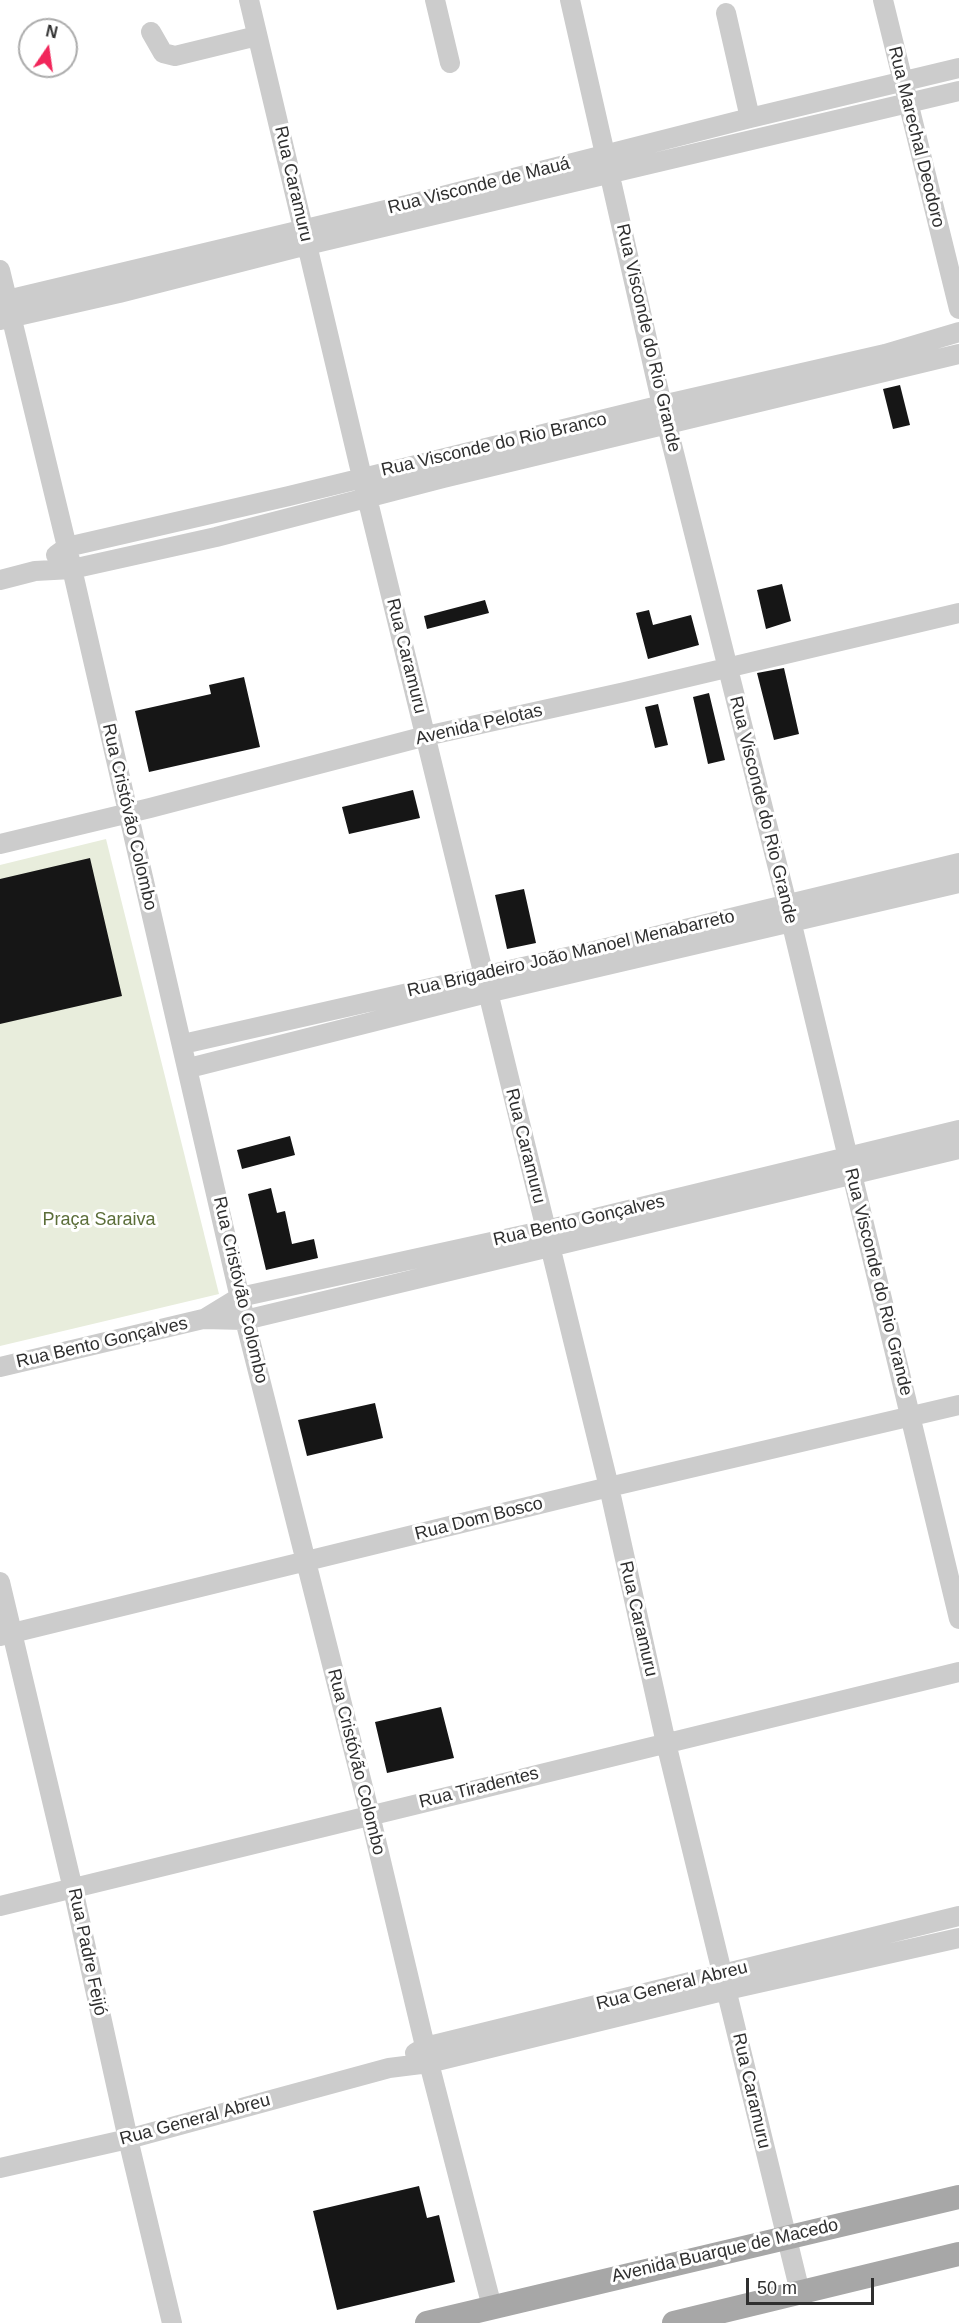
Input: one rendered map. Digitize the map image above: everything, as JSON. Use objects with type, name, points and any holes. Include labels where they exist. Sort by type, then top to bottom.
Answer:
[{"type":"main road","name":"Avenida Buarque de Macedo","points":[[427,2323],[491,2315],[785,2237],[959,2197]]},
{"type":"main road","points":[[674,2323],[959,2254]]},
{"type":"street","name":"Rua Caramuru","points":[[249,0],[367,498],[609,1487],[666,1743],[800,2292]]},
{"type":"street","points":[[435,0],[450,63]]},
{"type":"street","name":"Rua Visconde do Rio Grande","points":[[570,0],[664,414],[789,913],[959,1619]]},
{"type":"street","name":"Rua Marechal Deodoro","points":[[883,0],[959,309]]},
{"type":"street","points":[[726,14],[750,118]]},
{"type":"street","points":[[151,32],[163,53],[175,56],[257,36]]},
{"type":"street","name":"Rua Visconde de Mauá","points":[[417,211],[605,154],[959,68]]},
{"type":"street","name":"Rua Visconde de Mauá","points":[[5,311],[114,274],[417,211],[610,175],[959,91]]},
{"type":"street","points":[[772,113],[778,133]]},
{"type":"street","name":"Rua Visconde de Mauá","points":[[5,311],[119,293],[305,236]]},
{"type":"street","name":"Rua Cristóvão Colombo","points":[[0,270],[5,311],[67,547],[240,1297],[370,1815],[491,2315]]},
{"type":"street","points":[[114,274],[119,293]]},
{"type":"street","name":"Rua Visconde do Rio Branco","points":[[887,363],[959,332]]},
{"type":"street","name":"Rua Visconde do Rio Branco","points":[[0,580],[35,571],[72,569],[295,518],[443,478],[568,438],[738,396],[812,369],[847,371],[887,363],[959,354]]},
{"type":"street","points":[[812,369],[816,389]]},
{"type":"street","name":"Rua Visconde do Rio Branco","points":[[738,396],[816,389],[847,371]]},
{"type":"street","name":"Rua Visconde do Rio Branco","points":[[35,571],[67,547],[438,459],[568,438]]},
{"type":"street","points":[[438,459],[443,478]]},
{"type":"street","points":[[289,496],[295,518]]},
{"type":"street","points":[[211,513],[216,537]]},
{"type":"street","name":"Avenida Pelotas","points":[[0,844],[426,736],[728,669],[959,613]]},
{"type":"street","name":"Rua Brigadeiro João Manoel Menabarreto","points":[[183,1044],[394,995],[485,984],[601,958],[789,913],[959,863]]},
{"type":"street","name":"Rua Brigadeiro João Manoel Menabarreto","points":[[789,913],[959,883]]},
{"type":"street","name":"Rua Brigadeiro João Manoel Menabarreto","points":[[189,1068],[398,1017],[485,984]]},
{"type":"street","points":[[394,995],[398,1017]]},
{"type":"street","name":"Rua Bento Gonçalves","points":[[849,1166],[959,1130]]},
{"type":"street","name":"Rua Bento Gonçalves","points":[[0,1367],[203,1319],[246,1320],[548,1239],[748,1189],[849,1166],[959,1149]]},
{"type":"street","name":"Rua Bento Gonçalves","points":[[203,1319],[240,1297],[548,1239]]},
{"type":"street","name":"Rua Dom Bosco","points":[[6,1634],[609,1487],[959,1405]]},
{"type":"street","name":"Rua Padre Feijó","points":[[0,1582],[6,1634],[73,1889],[128,2139],[172,2323]]},
{"type":"street","name":"Rua Tiradentes","points":[[0,1906],[959,1672]]},
{"type":"street","name":"Rua General Abreu","points":[[0,2168],[128,2139],[427,2055],[725,1981],[959,1916]]},
{"type":"street","name":"Rua General Abreu","points":[[725,1981],[959,1938]]},
{"type":"green space","name":"Praça Saraiva","points":[[106,839],[219,1294],[0,1346],[0,865]]},
{"type":"building","points":[[900,385],[910,425],[893,429],[883,389]]},
{"type":"building","points":[[782,584],[791,621],[766,629],[757,590]]},
{"type":"building","points":[[485,600],[489,613],[427,629],[424,616]]},
{"type":"building","points":[[649,610],[653,625],[691,615],[699,645],[648,659],[636,613]]},
{"type":"building","points":[[784,668],[799,734],[774,740],[757,673]]},
{"type":"building","points":[[244,677],[260,747],[149,772],[135,711],[211,694],[209,685]]},
{"type":"building","points":[[709,693],[725,760],[708,764],[693,697]]},
{"type":"building","points":[[658,704],[668,745],[655,748],[645,707]]},
{"type":"building","points":[[413,790],[420,818],[349,834],[342,807]]},
{"type":"building","points":[[90,858],[122,996],[0,1024],[0,879]]},
{"type":"building","points":[[524,889],[536,943],[507,949],[495,895]]},
{"type":"building","points":[[290,1136],[295,1155],[242,1169],[237,1150]]},
{"type":"building","points":[[271,1188],[277,1213],[285,1211],[292,1244],[314,1239],[318,1258],[266,1270],[248,1194]]},
{"type":"building","points":[[375,1403],[383,1438],[307,1456],[298,1420]]},
{"type":"building","points":[[441,1707],[454,1758],[387,1773],[375,1722]]},
{"type":"building","points":[[419,2186],[427,2218],[439,2215],[455,2282],[337,2310],[313,2211]]}]
